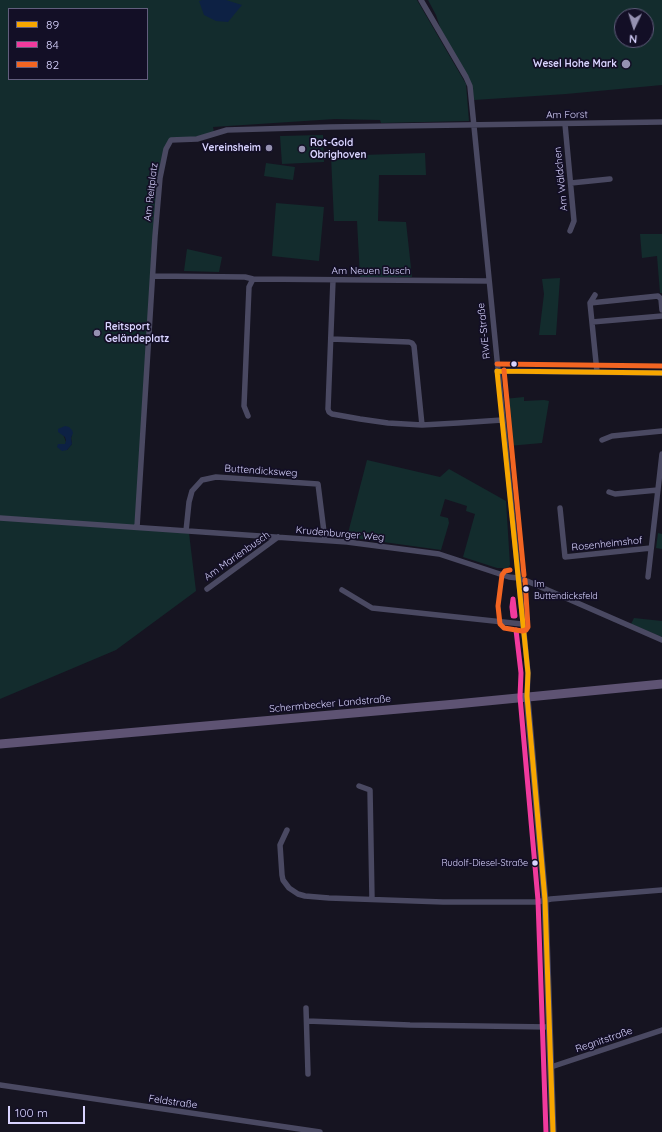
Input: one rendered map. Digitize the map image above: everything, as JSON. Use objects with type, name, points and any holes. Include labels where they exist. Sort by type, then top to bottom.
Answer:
[{"type":"main road","name":"Schermbecker Landstraße","points":[[0,744],[456,704],[662,684]]},
{"type":"street","name":"RWE-Straße","points":[[421,0],[466,76],[470,86],[488,281],[528,673],[527,696]]},
{"type":"street","name":"Am Forst","points":[[473,124],[482,126],[662,122]]},
{"type":"street","name":"Am Reitplatz","points":[[137,527],[160,178],[166,149],[171,140],[197,139],[227,130],[473,124]]},
{"type":"street","name":"Am Wäldchen","points":[[565,124],[574,222],[570,231]]},
{"type":"street","points":[[571,183],[610,178]]},
{"type":"street","name":"Am Neuen Busch","points":[[153,276],[245,277],[253,279],[488,281]]},
{"type":"street","points":[[248,416],[244,406],[244,398],[249,287],[253,279]]},
{"type":"street","points":[[333,280],[329,412],[360,420],[388,423],[458,424],[502,420]]},
{"type":"street","points":[[595,295],[590,303],[597,372]]},
{"type":"street","points":[[590,303],[658,296],[661,299],[662,310]]},
{"type":"street","points":[[592,322],[662,316]]},
{"type":"street","points":[[331,339],[412,343],[414,346],[422,424]]},
{"type":"street","points":[[497,370],[662,373]]},
{"type":"street","points":[[602,440],[612,436],[662,431]]},
{"type":"street","points":[[648,577],[662,454]]},
{"type":"street","name":"Buttendicksweg","points":[[186,531],[189,502],[192,491],[198,483],[206,478],[216,477],[318,484],[325,540]]},
{"type":"street","points":[[609,492],[615,494],[658,490]]},
{"type":"street","name":"Rosenheimshof","points":[[560,508],[565,557],[651,548]]},
{"type":"street","name":"Krudenburger Weg","points":[[0,518],[325,540],[439,554],[506,576],[518,578],[662,640]]},
{"type":"street","name":"Am Marienbusch","points":[[207,589],[279,537]]},
{"type":"street","points":[[342,590],[372,608],[522,624]]},
{"type":"street","points":[[527,696],[545,900],[553,1132]]},
{"type":"street","points":[[359,786],[370,790],[372,900]]},
{"type":"street","points":[[287,830],[280,845],[282,875],[286,884],[293,892],[305,896],[443,902],[537,902],[545,900],[662,890]]},
{"type":"street","points":[[306,1008],[308,1074]]},
{"type":"street","points":[[307,1021],[410,1025],[549,1027]]},
{"type":"street","name":"Regnitstraße","points":[[551,1067],[662,1030]]},
{"type":"street","name":"Feldstraße","points":[[0,1085],[320,1132]]},
{"type":"green space","points":[[0,0],[417,0],[466,84],[469,121],[381,123],[380,120],[335,119],[213,127],[214,132],[196,137],[170,139],[162,160],[137,526],[189,533],[196,591],[116,650],[0,699]],"holes":[[[63,434],[72,435],[72,444],[67,450],[65,450],[66,442]]]},
{"type":"green space","points":[[428,0],[662,0],[662,85],[566,94],[474,100],[441,30],[436,15]]},
{"type":"green space","name":"Rot-Gold Obrighoven","points":[[323,135],[324,162],[282,164],[280,136]]},
{"type":"green space","points":[[425,153],[426,175],[379,175],[378,221],[406,222],[412,277],[360,277],[357,221],[334,221],[331,156]]},
{"type":"green space","points":[[266,163],[295,167],[293,180],[264,176]]},
{"type":"green space","points":[[276,203],[324,207],[319,261],[272,256]]},
{"type":"green space","points":[[640,234],[662,234],[662,293],[660,293],[657,256],[642,258]]},
{"type":"green space","points":[[187,249],[222,257],[219,272],[184,271]]},
{"type":"green space","points":[[560,278],[556,335],[539,335],[544,294],[542,279]]},
{"type":"green space","points":[[524,397],[524,401],[549,401],[542,443],[508,446],[504,399]]},
{"type":"green space","points":[[367,460],[440,477],[449,469],[506,501],[510,565],[508,568],[497,568],[463,557],[475,514],[466,511],[467,506],[445,499],[440,516],[448,518],[449,523],[441,550],[347,537]]},
{"type":"green space","points":[[658,533],[662,534],[662,549],[656,548]]},
{"type":"green space","points":[[634,618],[662,621],[662,637],[631,624]]},
{"type":"water","points":[[226,0],[242,5],[228,22],[216,21],[204,15],[199,1]]},
{"type":"water","points":[[65,426],[72,430],[72,444],[67,450],[62,451],[57,447],[58,444],[65,444],[66,441],[65,437],[58,432],[58,429]]},
{"type":"transit line","name":"82","points":[[497,364],[662,366]]},
{"type":"transit line","name":"82","points":[[504,370],[524,575]]},
{"type":"transit line","name":"89","points":[[497,371],[528,673],[527,696],[545,900],[553,1132]]},
{"type":"transit line","name":"89","points":[[497,371],[662,373]]},
{"type":"transit line","name":"82","points":[[510,570],[505,571],[502,575],[498,606],[500,624],[504,628],[522,631],[526,630],[528,627],[525,580]]},
{"type":"transit line","name":"84","points":[[513,599],[515,616],[513,616],[513,599]]},
{"type":"transit line","name":"84","points":[[516,630],[521,673],[520,697],[538,900],[546,1132]]},
{"type":"place","name":"Wesel Hohe Mark","points":[[626,64]]},
{"type":"place","name":"Vereinsheim","points":[[269,148]]},
{"type":"place","name":"Rot-Gold Obrighoven","points":[[302,149]]},
{"type":"place","name":"Reitsport Geländeplatz","points":[[97,333]]},
{"type":"place","name":"Im Buttendicksfeld","points":[[526,589]]},
{"type":"place","name":"Rudolf-Diesel-Straße","points":[[535,863]]}]
